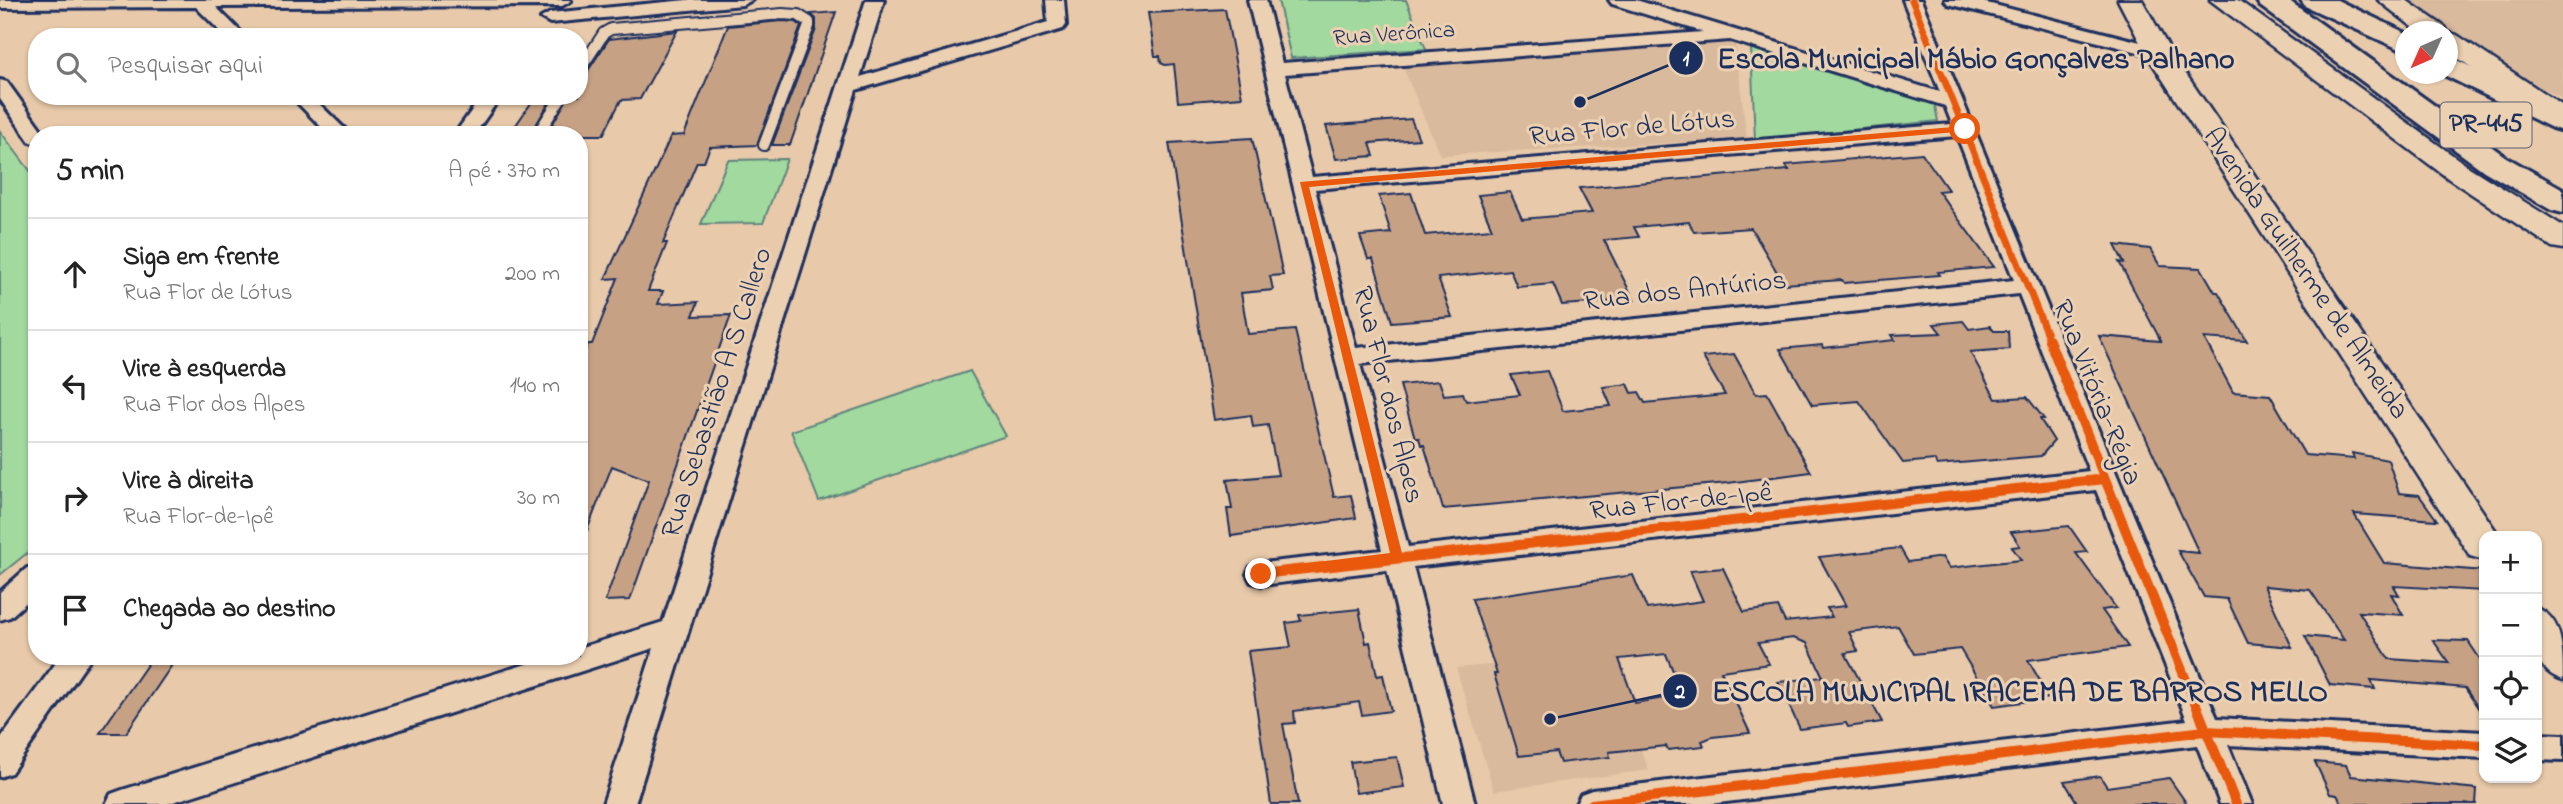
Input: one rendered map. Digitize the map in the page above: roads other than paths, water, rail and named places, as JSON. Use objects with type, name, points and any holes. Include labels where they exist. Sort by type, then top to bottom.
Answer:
[{"type":"highway","name":"PR-445","points":[[2270,0],[2495,164],[2563,203]]},
{"type":"highway","points":[[2302,0],[2395,63]]},
{"type":"highway","points":[[2315,0],[2395,39]]},
{"type":"highway","points":[[2458,70],[2563,120]]},
{"type":"highway","name":"PR-445","points":[[2425,84],[2563,176]]},
{"type":"highway","points":[[2495,164],[2563,211]]},
{"type":"street","points":[[543,28],[563,0]]},
{"type":"street","points":[[0,3],[563,0]]},
{"type":"street","points":[[550,18],[743,0]]},
{"type":"street","name":"Rua Sebastião A S Callero","points":[[619,804],[875,0]]},
{"type":"street","points":[[848,86],[1057,25],[1055,0]]},
{"type":"street","name":"Rua Flor dos Alpes","points":[[1257,0],[1459,804]]},
{"type":"street","points":[[1618,0],[1953,102]]},
{"type":"street","name":"Rua Vitória-Régia","points":[[1912,0],[2235,804]]},
{"type":"street","points":[[1954,0],[2158,52]]},
{"type":"street","name":"Avenida Guilherme de Almeida","points":[[2130,0],[2158,52],[2479,537]]},
{"type":"street","points":[[2222,0],[2459,173],[2563,240]]},
{"type":"street","points":[[2389,0],[2419,21]]},
{"type":"street","points":[[200,2],[227,28]]},
{"type":"street","name":"Rua Verônica","points":[[1275,68],[1728,34]]},
{"type":"street","points":[[2458,47],[2563,120]]},
{"type":"street","points":[[0,86],[28,126]]},
{"type":"street","points":[[309,105],[332,126]]},
{"type":"street","points":[[470,126],[486,105]]},
{"type":"street","name":"Rua Flor de Lótus","points":[[1303,184],[1965,129]]},
{"type":"street","name":"Rua dos Antúrios","points":[[1347,357],[2029,286]]},
{"type":"street","name":"Rua Flor-de-Ipê","points":[[1261,574],[2105,479]]},
{"type":"street","points":[[0,609],[28,584]]},
{"type":"street","points":[[588,658],[674,631]]},
{"type":"street","points":[[2542,632],[2563,663]]},
{"type":"street","points":[[0,763],[71,665]]},
{"type":"street","points":[[122,804],[566,665]]},
{"type":"street","points":[[1592,804],[2205,732],[2479,745]]},
{"type":"street","points":[[2542,747],[2563,748]]},
{"type":"lane","points":[[588,57],[604,33],[611,29],[782,14],[802,17],[809,22],[809,26],[764,145]]},
{"type":"lane","points":[[543,126],[556,105]]},
{"type":"place","name":"Escola Municipal Mábio Gonçalves Palhano","points":[[1580,102]]},
{"type":"place","name":"ESCOLA MUNICIPAL IRACEMA DE BARROS MELLO","points":[[1550,719]]}]
